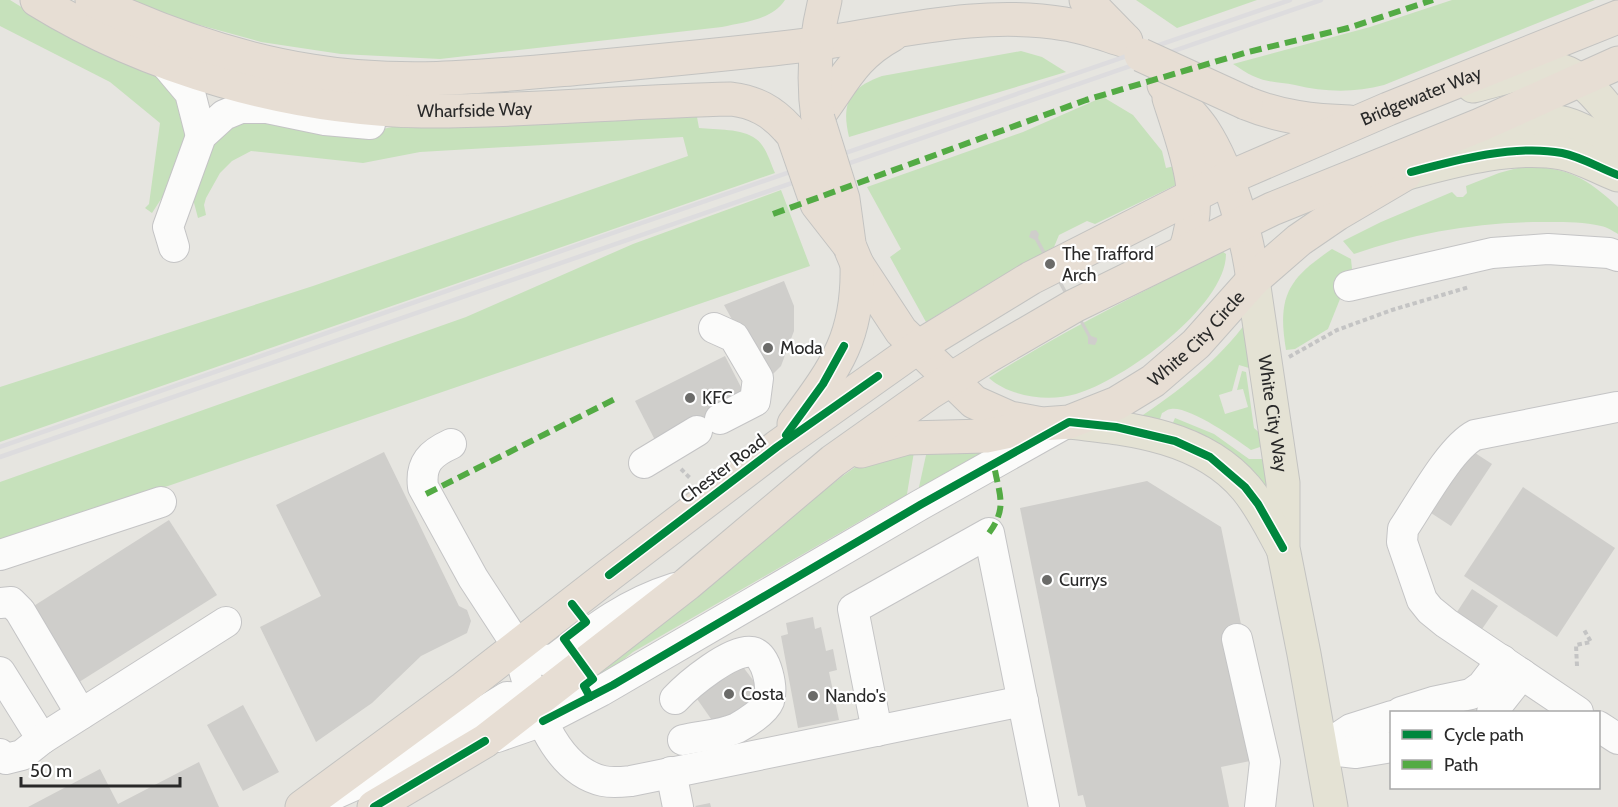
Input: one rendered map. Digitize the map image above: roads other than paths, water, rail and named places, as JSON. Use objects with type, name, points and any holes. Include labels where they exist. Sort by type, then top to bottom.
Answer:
[{"type":"highway","name":"Wharfside Way","points":[[92,0],[132,19],[241,56],[314,72],[370,77],[426,79],[486,77],[816,44]]},
{"type":"highway","points":[[777,447],[823,384],[844,345],[855,313],[858,290],[843,200],[818,117],[814,76],[816,44],[825,0]]},
{"type":"highway","name":"Wharfside Way","points":[[46,6],[107,38],[163,61],[292,97],[376,108],[420,111],[538,109],[731,99],[753,103],[764,108],[793,135],[817,204],[853,254]]},
{"type":"highway","name":"Bridgewater Way","points":[[1226,179],[1356,122],[1618,17]]},
{"type":"highway","points":[[816,44],[901,30],[997,19],[1110,29],[1246,103],[1284,116],[1312,121],[1356,122]]},
{"type":"highway","name":"White City Circle","points":[[833,461],[900,440],[986,436],[1055,423],[1128,398],[1167,371],[1203,337],[1253,280],[1249,251],[1217,156],[1192,134],[1164,85],[1110,29]]},
{"type":"highway","points":[[818,117],[862,55],[901,30]]},
{"type":"highway","points":[[374,807],[485,741],[538,713],[833,461],[906,408],[1074,306],[1241,224],[1475,127],[1618,63]]},
{"type":"highway","points":[[1253,280],[1299,240],[1337,214],[1411,172],[1475,127]]},
{"type":"highway","points":[[1185,251],[1195,212],[1191,167],[1192,134]]},
{"type":"highway","name":"Chester Road","points":[[303,807],[464,688],[777,447],[918,347],[1031,278],[1226,179]]},
{"type":"highway","points":[[853,254],[901,331],[974,402],[989,411],[1010,418],[1055,423]]},
{"type":"main road","points":[[1388,109],[1543,68],[1563,69],[1581,79],[1618,122]]},
{"type":"main road","points":[[1475,127],[1525,120],[1564,123],[1586,131],[1618,156]]},
{"type":"main road","points":[[1411,172],[1486,155],[1548,151],[1580,158],[1618,175]]},
{"type":"main road","name":"White City Way","points":[[1253,280],[1283,483],[1283,548],[1331,807]]},
{"type":"main road","name":"White City Way","points":[[1055,423],[1116,427],[1175,441],[1210,456],[1245,487],[1258,504],[1283,548]]},
{"type":"street","points":[[163,61],[190,93],[201,136]]},
{"type":"street","points":[[174,247],[168,227],[201,136],[224,115],[241,108],[267,108],[325,120],[376,124],[400,121],[420,111]]},
{"type":"street","points":[[1349,286],[1491,253],[1548,249],[1618,255]]},
{"type":"street","points":[[644,463],[708,425],[755,401],[758,378],[734,337],[714,328]]},
{"type":"street","points":[[1577,711],[1430,610],[1422,600],[1402,542],[1403,529],[1445,466],[1468,438],[1617,407]]},
{"type":"street","points":[[538,713],[613,685],[1055,423]]},
{"type":"street","points":[[451,444],[435,452],[426,462],[423,487],[473,578],[522,653],[537,660],[547,661],[556,658],[622,610],[650,596],[687,584]]},
{"type":"street","points":[[0,555],[161,502]]},
{"type":"street","points":[[877,731],[853,609],[988,533],[1044,807]]},
{"type":"street","points":[[0,603],[11,602],[20,611],[81,714]]},
{"type":"street","points":[[0,754],[6,759],[22,754],[226,622]]},
{"type":"street","points":[[1237,639],[1265,762],[1260,807]]},
{"type":"street","points":[[517,646],[538,713]]},
{"type":"street","points":[[675,699],[685,688],[730,656],[752,652],[761,656],[766,666],[769,700],[765,707],[740,727],[683,740]]},
{"type":"street","points":[[1404,711],[1471,694],[1512,667]]},
{"type":"street","points":[[1492,711],[1512,667]]},
{"type":"street","points":[[0,672],[42,739]]},
{"type":"street","points":[[303,807],[393,768],[507,697],[525,698],[538,713],[552,738],[574,767],[601,781],[612,783],[1023,701]]},
{"type":"street","points":[[1321,749],[1352,729],[1390,717]]},
{"type":"street","points":[[1600,727],[1618,739]]},
{"type":"street","points":[[1321,749],[1356,753],[1390,747]]},
{"type":"street","points":[[671,772],[678,807]]},
{"type":"railway","points":[[0,447],[1290,0]]},
{"type":"railway","points":[[0,457],[1321,0]]},
{"type":"place","name":"The Trafford Arch","points":[[1050,264]]},
{"type":"place","name":"Moda","points":[[768,348]]},
{"type":"place","name":"KFC","points":[[690,398]]},
{"type":"place","name":"Currys","points":[[1047,580]]},
{"type":"place","name":"Costa","points":[[729,694]]},
{"type":"place","name":"Nando's","points":[[813,696]]}]
